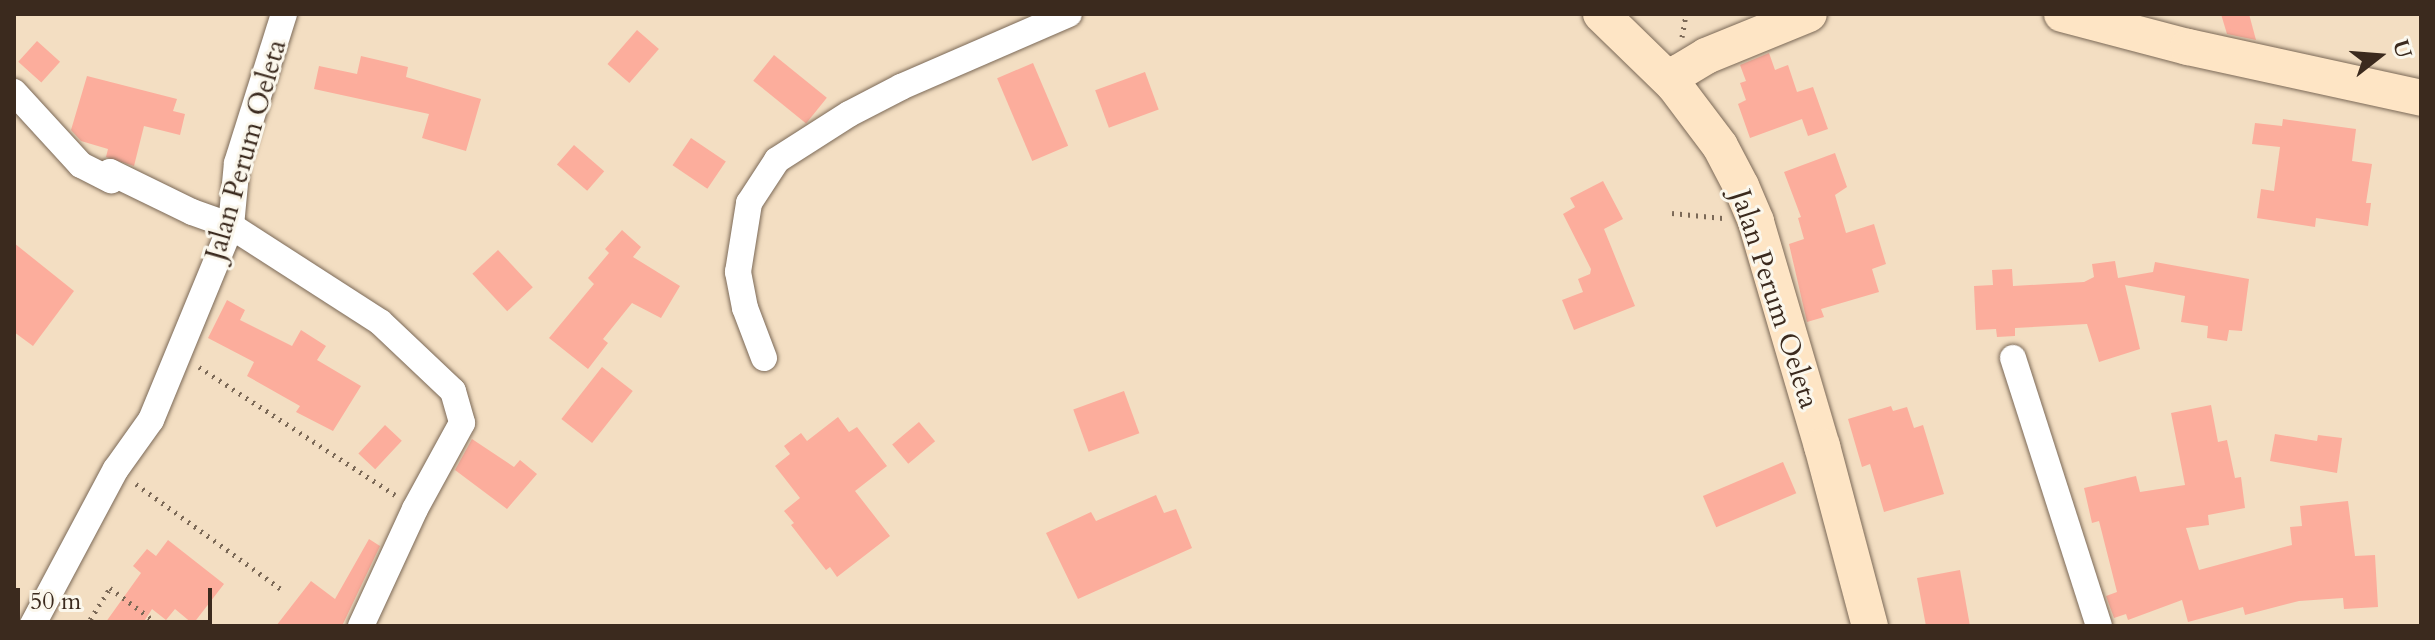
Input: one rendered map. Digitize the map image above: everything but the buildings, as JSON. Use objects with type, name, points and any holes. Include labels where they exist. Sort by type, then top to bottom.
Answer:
[{"type":"street","name":"Jalan Perum Oeleta","points":[[32,626],[116,469],[151,420],[231,226],[237,163],[284,14]]},
{"type":"street","points":[[764,358],[745,308],[738,272],[749,203],[777,160],[849,114],[901,87],[1069,14]]},
{"type":"street","name":"Jalan Perum Oeleta","points":[[1601,14],[1674,85],[1720,146],[1756,222],[1870,626]]},
{"type":"street","points":[[1674,85],[1678,73],[1706,56],[1809,14]]},
{"type":"street","points":[[2062,14],[2188,47],[2421,98]]},
{"type":"street","points":[[14,92],[81,165],[111,180],[110,172],[192,212],[231,226],[380,322],[453,391],[462,423],[415,509],[361,626]]},
{"type":"street","points":[[2013,358],[2099,626]]},
{"type":"path","points":[[1672,213],[1756,222]]},
{"type":"path","points":[[178,353],[415,509]]},
{"type":"path","points":[[116,469],[281,589]]},
{"type":"path","points":[[86,626],[110,588],[161,626]]}]
